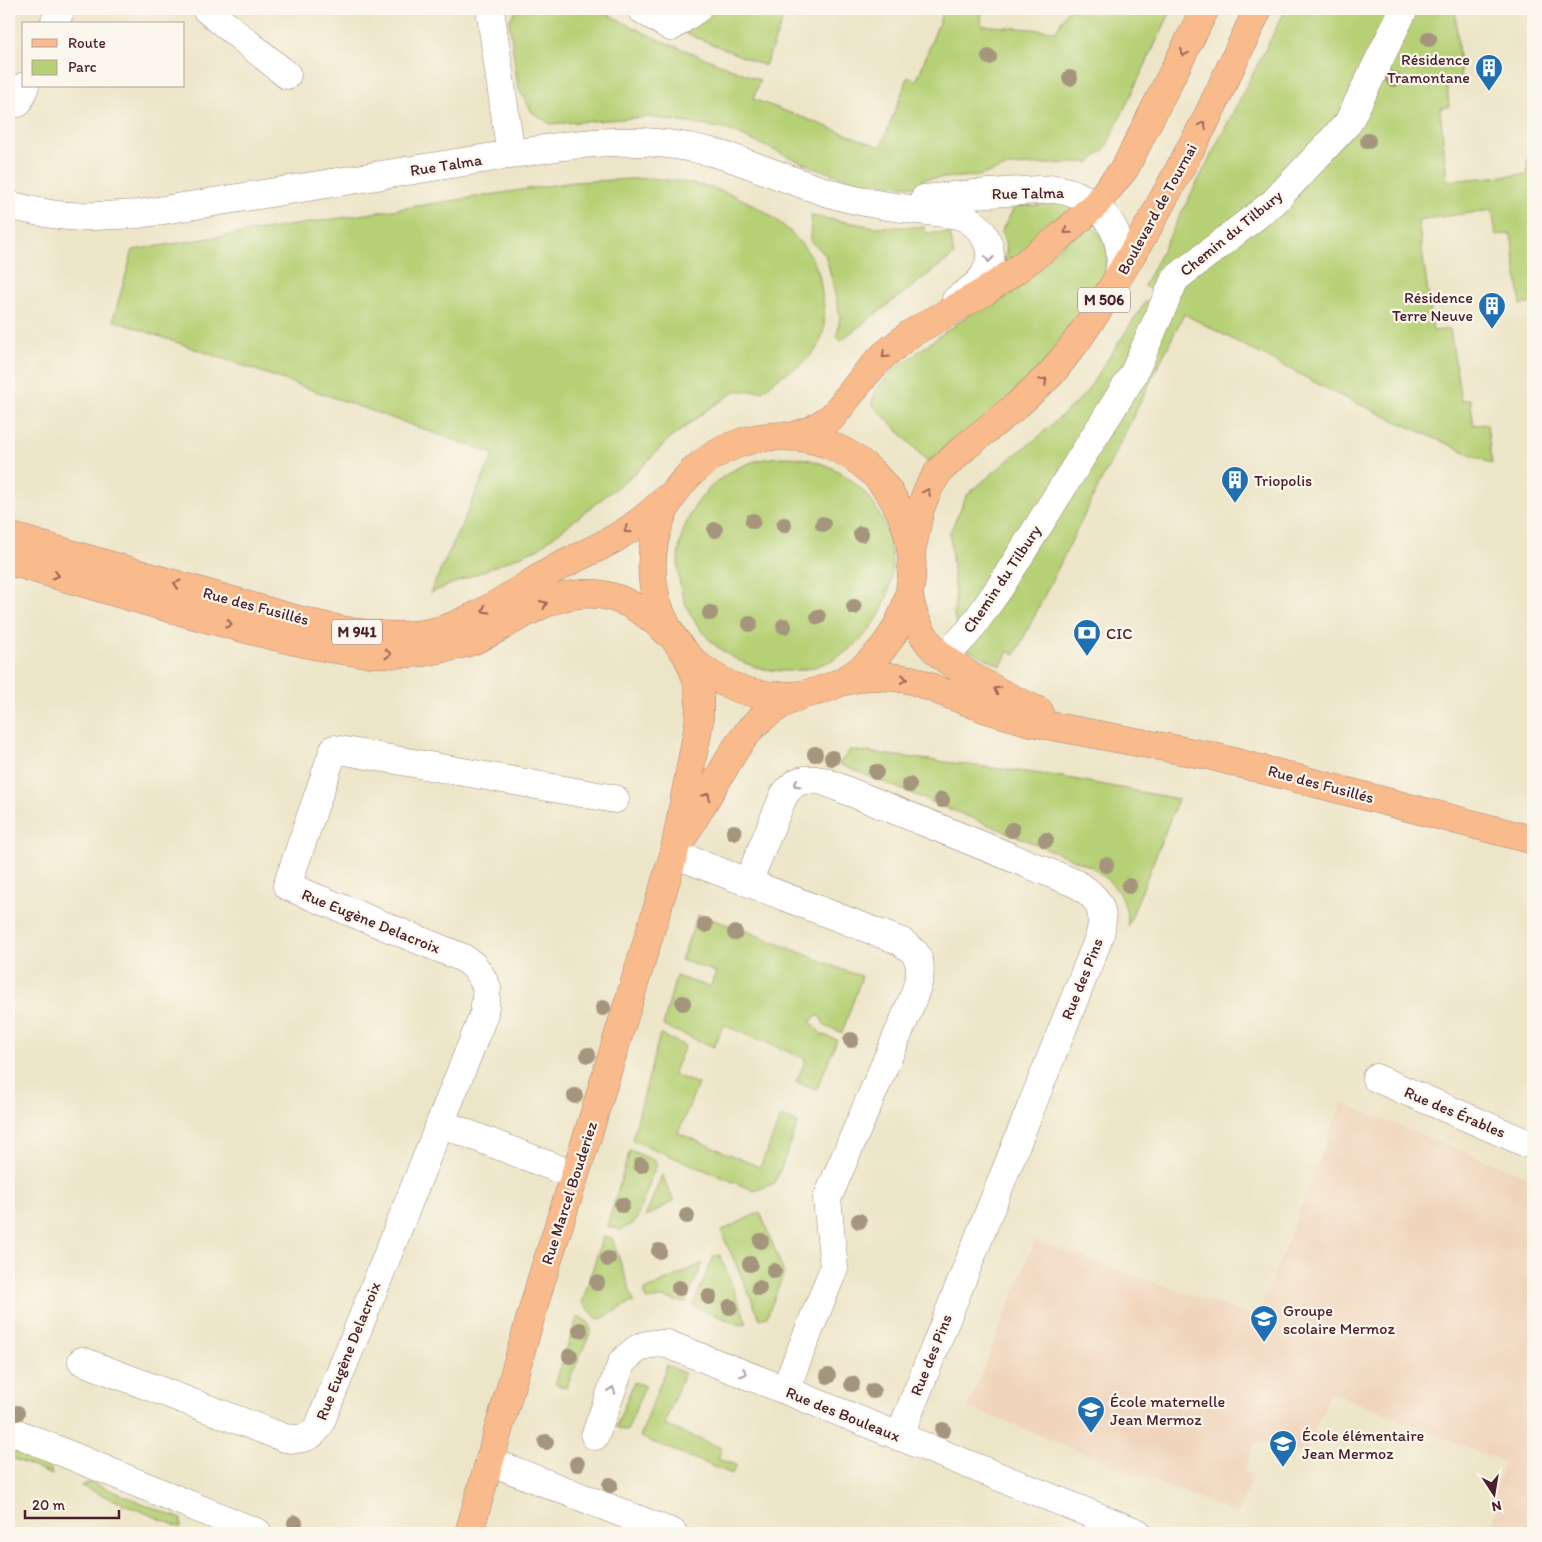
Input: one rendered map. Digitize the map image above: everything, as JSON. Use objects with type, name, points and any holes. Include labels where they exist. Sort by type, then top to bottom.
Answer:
[{"type":"main road","points":[[791,437],[812,430],[832,417],[866,374],[884,356],[924,325],[984,292],[1015,271],[1060,237],[1095,206],[1124,168],[1205,9]]},
{"type":"main road","name":"Boulevard de Tournai","points":[[911,556],[920,508],[933,480],[949,462],[1051,374],[1076,342],[1118,278],[1201,130],[1258,9]]},
{"type":"main road","points":[[678,488],[700,465],[728,448],[758,438],[807,438],[838,449],[852,457],[877,477],[896,504],[903,518],[910,543],[912,568],[908,595],[900,619],[888,642],[861,669],[838,683],[802,694]]},
{"type":"main road","name":"Rue des Fusillés","points":[[9,536],[285,615],[361,632],[407,636],[433,632],[459,624],[482,613],[520,588],[623,533],[641,521],[678,488]]},
{"type":"main road","name":"Rue Marcel Bouderiez","points":[[469,1533],[541,1280],[674,854],[699,723],[699,688],[695,671],[666,626],[657,603],[652,580],[652,563],[656,532],[665,509],[678,488]]},
{"type":"main road","name":"Rue des Fusillés","points":[[9,561],[251,630],[361,653],[394,654],[424,652],[453,646],[493,632],[545,603],[570,594],[588,592],[620,598],[638,608],[652,618],[704,670],[738,688],[763,695],[802,694]]},
{"type":"main road","name":"Rue des Fusillés","points":[[908,595],[912,613],[920,631],[930,645],[951,662],[986,684],[1037,710],[1106,736]]},
{"type":"main road","name":"Rue des Fusillés","points":[[838,683],[869,676],[912,680],[986,709],[1030,722],[1184,749],[1533,840]]},
{"type":"main road","name":"Rue Marcel Bouderiez","points":[[674,854],[736,748],[751,728],[780,705],[802,694]]},
{"type":"street","points":[[55,22],[61,9]]},
{"type":"street","points":[[206,9],[287,74]]},
{"type":"street","points":[[490,9],[511,155]]},
{"type":"street","points":[[641,9],[671,27],[696,9]]},
{"type":"street","name":"Chemin du Tilbury","points":[[957,644],[969,631],[1000,587],[1133,375],[1175,279],[1273,203],[1348,123],[1404,9]]},
{"type":"street","name":"Rue Talma","points":[[9,205],[68,216],[139,214],[606,141],[651,141],[679,145],[723,156],[841,197],[968,218],[983,232],[989,244],[990,262],[983,277],[971,289],[924,325]]},
{"type":"street","name":"Rue Talma","points":[[878,204],[974,194],[1054,189],[1068,191],[1077,194],[1095,206],[1109,222],[1119,246],[1120,263],[1118,278]]},
{"type":"street","name":"Rue Eugène Delacroix","points":[[82,1361],[285,1438],[298,1440],[305,1438],[312,1434],[319,1426],[484,1014],[487,988],[473,965],[462,958],[287,886],[334,749],[616,799]]},
{"type":"street","name":"Rue des Pins","points":[[748,882],[784,795],[791,785],[800,780],[811,779],[823,781],[1077,884],[1097,900],[1102,910],[1103,922],[1100,935],[899,1437]]},
{"type":"street","points":[[674,854],[902,942],[915,954],[921,966],[916,989],[908,1011],[828,1199],[834,1268],[785,1390]]},
{"type":"street","name":"Rue des Érables","points":[[1376,1078],[1533,1146]]},
{"type":"street","points":[[440,1123],[574,1175]]},
{"type":"street","name":"Rue des Bouleaux","points":[[595,1436],[622,1362],[630,1353],[641,1346],[654,1343],[667,1344],[1138,1533]]},
{"type":"street","points":[[9,1430],[258,1533]]},
{"type":"street","points":[[489,1461],[664,1532]]},
{"type":"shaded area","name":"Groupe scolaire Mermoz","points":[[1342,1103],[1533,1179],[1533,1533],[1488,1533],[1500,1503],[1490,1500],[1504,1462],[1330,1392],[1305,1454],[1256,1441],[1244,1471],[1253,1475],[1237,1514],[968,1407],[1035,1241],[1257,1318]]},
{"type":"green space","points":[[517,9],[597,9],[655,38],[760,80],[753,99],[881,147],[908,77],[917,80],[944,9],[982,9],[981,25],[1056,31],[1068,9],[1172,9],[1105,149],[1090,162],[1010,166],[978,176],[922,179],[923,187],[854,181],[810,166],[726,129],[649,117],[550,124],[532,112],[518,87],[509,21]]},
{"type":"green space","points":[[697,9],[787,9],[765,66],[671,27]]},
{"type":"green space","points":[[1286,9],[1455,9],[1461,80],[1447,82],[1449,107],[1440,108],[1447,181],[1528,174],[1527,160],[1533,160],[1533,303],[1521,305],[1511,234],[1496,235],[1492,210],[1418,220],[1433,331],[1450,329],[1461,400],[1470,399],[1474,425],[1487,424],[1492,464],[1343,397],[1184,314],[1015,655],[1008,651],[1001,666],[957,644],[950,532],[967,495],[1035,440],[1085,394],[1146,301],[1154,304],[1167,296],[1144,286]]},
{"type":"green space","points":[[651,178],[685,182],[733,195],[762,210],[789,231],[810,255],[819,275],[824,321],[823,334],[818,346],[802,364],[780,377],[762,391],[736,391],[707,410],[668,440],[640,469],[539,548],[430,593],[494,454],[113,320],[133,250],[573,182]]},
{"type":"green space","points":[[1062,201],[1067,204],[1072,213],[1004,266],[1006,249],[1001,232],[1015,206],[1040,205]]},
{"type":"green space","points":[[811,216],[876,227],[924,227],[925,233],[950,233],[954,255],[841,340],[837,337],[840,316],[825,254],[810,241]]},
{"type":"green space","points":[[1089,225],[1101,234],[1108,252],[1105,276],[1069,339],[988,418],[928,462],[872,404],[876,389],[895,369]]},
{"type":"green space","points":[[774,457],[796,457],[816,461],[836,469],[861,488],[880,513],[888,533],[892,564],[888,595],[880,615],[861,640],[836,659],[816,667],[796,671],[774,671],[754,667],[734,659],[717,647],[702,632],[690,615],[682,595],[678,575],[678,553],[682,533],[690,513],[702,496],[717,481],[734,469],[754,461]]},
{"type":"green space","points":[[850,750],[1057,776],[1178,799],[1128,926],[1125,907],[1118,892],[1107,879],[1092,867],[839,764]]},
{"type":"green space","points":[[698,915],[747,931],[862,976],[842,1033],[825,1026],[819,1015],[810,1021],[821,1034],[837,1040],[817,1089],[796,1082],[806,1059],[723,1025],[714,1047],[663,1026],[676,976],[710,987],[716,972],[681,960]]},
{"type":"green space","points":[[660,1034],[685,1046],[673,1074],[698,1084],[678,1133],[760,1167],[781,1117],[798,1123],[775,1183],[755,1191],[632,1140]]},
{"type":"green space","points":[[630,1150],[655,1161],[656,1165],[636,1221],[621,1230],[607,1226]]},
{"type":"green space","points":[[662,1175],[674,1201],[645,1217]]},
{"type":"green space","points":[[760,1212],[784,1273],[767,1317],[760,1319],[721,1231]]},
{"type":"green space","points":[[603,1236],[612,1238],[634,1302],[598,1319],[582,1303]]},
{"type":"green space","points":[[720,1255],[747,1323],[740,1325],[693,1306],[714,1256]]},
{"type":"green space","points":[[703,1263],[685,1303],[663,1298],[646,1300],[643,1291]]},
{"type":"green space","points":[[578,1315],[589,1323],[591,1331],[566,1388],[555,1384]]},
{"type":"green space","points":[[667,1365],[684,1373],[664,1425],[722,1448],[718,1459],[736,1465],[732,1474],[640,1437]]},
{"type":"green space","points":[[634,1382],[645,1386],[627,1431],[616,1427]]},
{"type":"green space","points":[[9,1448],[50,1465],[52,1475],[9,1457]]},
{"type":"green space","points":[[90,1482],[181,1519],[181,1528],[81,1486]]},
{"type":"place","name":"Résidence Tramontane","points":[[1489,92]]},
{"type":"place","name":"Résidence Terre Neuve","points":[[1492,330]]},
{"type":"place","name":"Triopolis","points":[[1235,504]]},
{"type":"place","name":"CIC","points":[[1087,657]]},
{"type":"place","name":"Groupe scolaire Mermoz","points":[[1264,1343]]},
{"type":"place","name":"École maternelle Jean Mermoz","points":[[1091,1434]]},
{"type":"place","name":"École élémentaire Jean Mermoz","points":[[1283,1468]]}]
